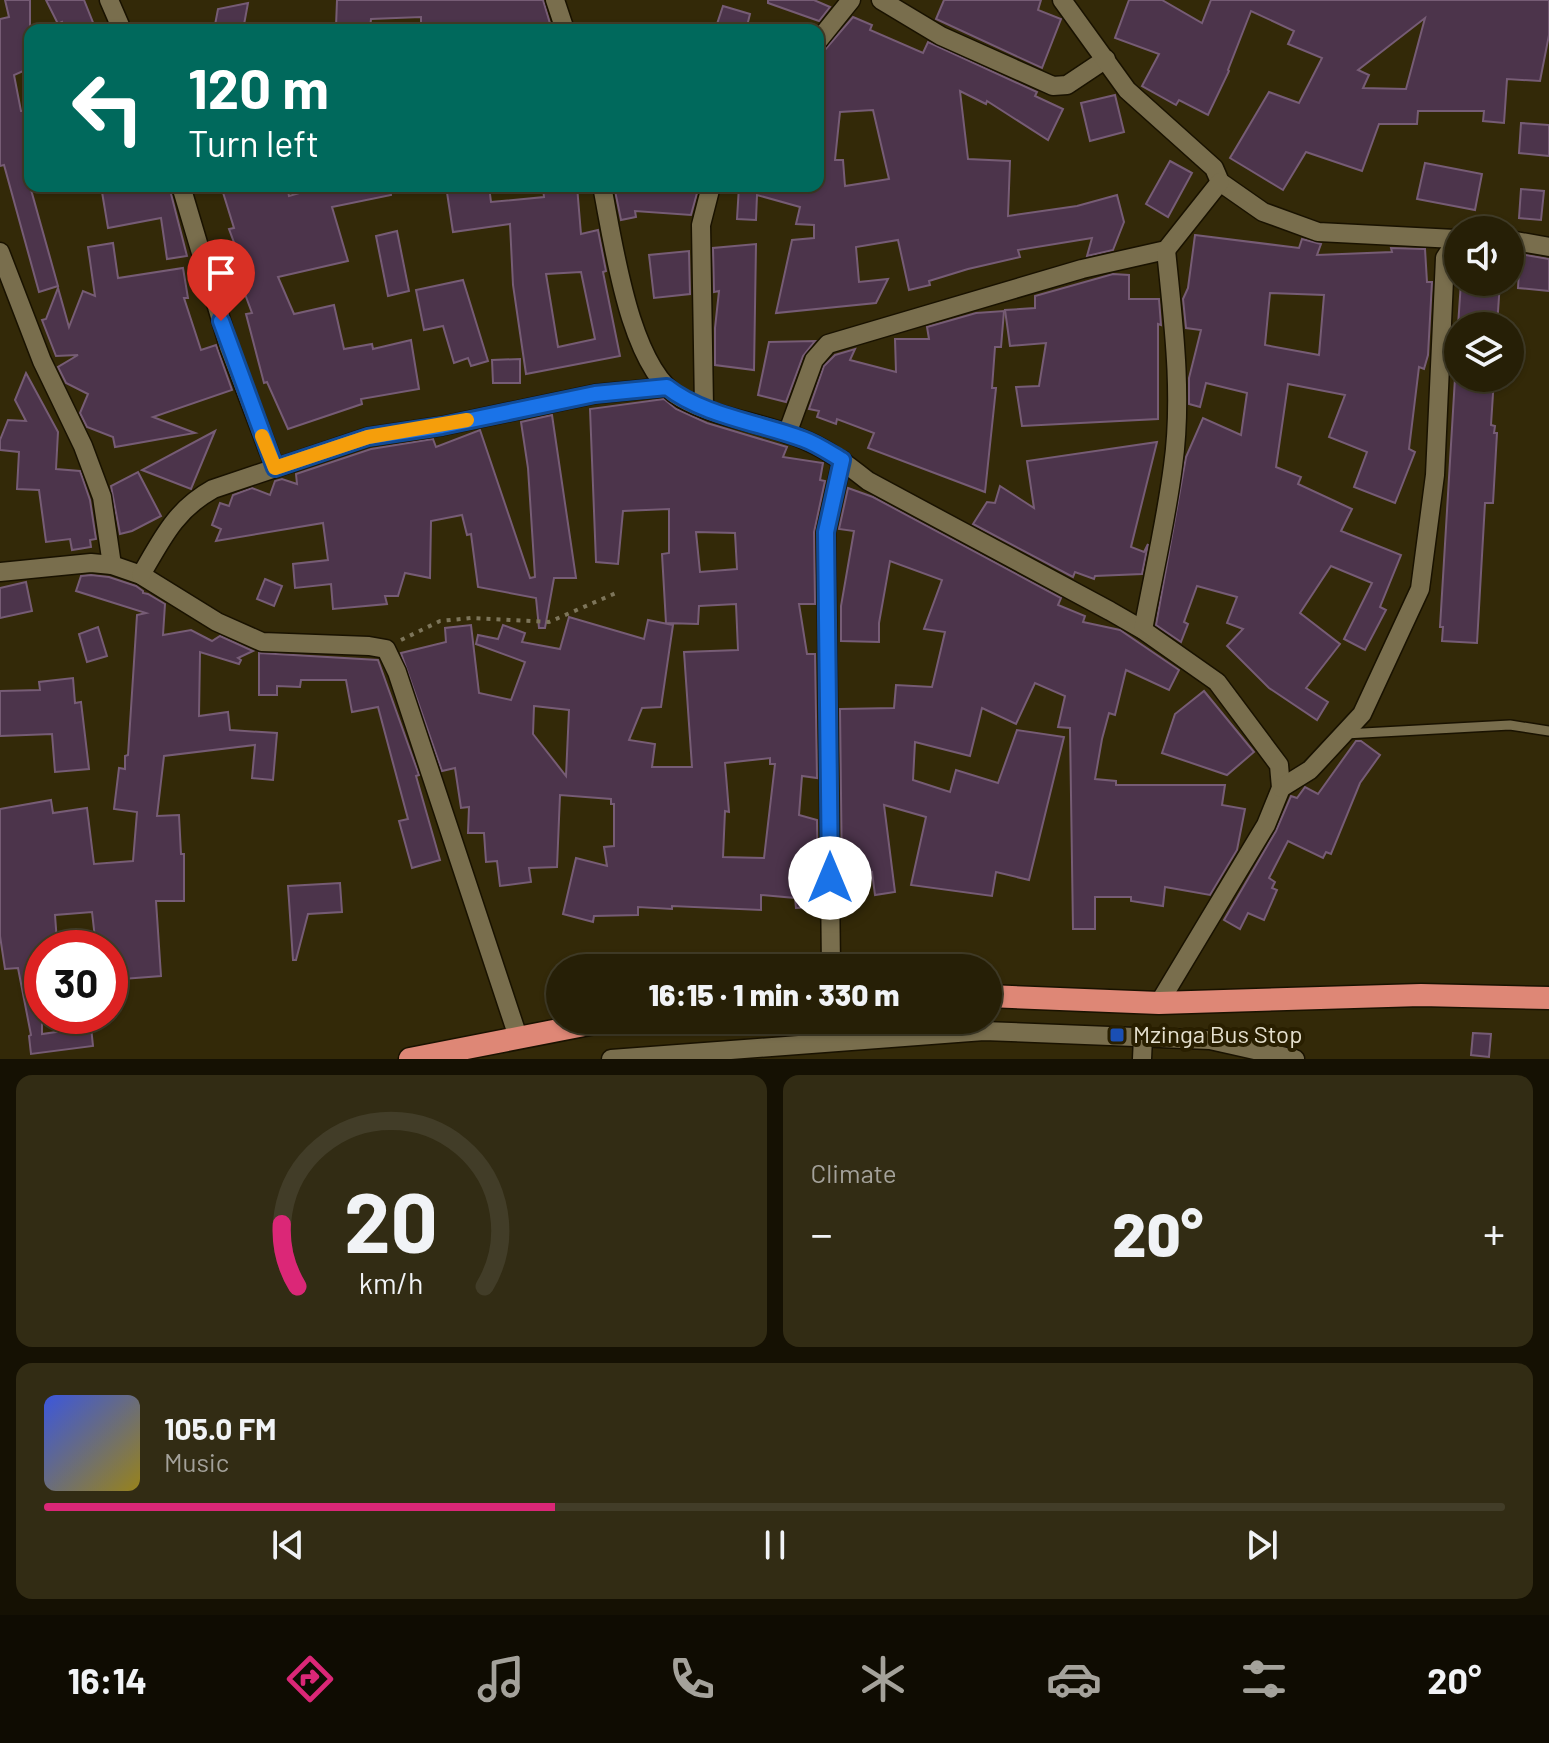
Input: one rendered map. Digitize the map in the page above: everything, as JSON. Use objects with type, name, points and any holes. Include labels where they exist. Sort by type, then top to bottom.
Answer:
[{"type":"highway","points":[[1002,997],[1159,1003],[1421,995],[1549,998]]},
{"type":"highway","points":[[410,1059],[546,1032]]},
{"type":"street","points":[[109,0],[119,24]]},
{"type":"street","points":[[555,0],[563,24]]},
{"type":"street","points":[[824,34],[851,0]]},
{"type":"street","points":[[881,0],[941,36],[1053,86],[1067,85],[1106,59]]},
{"type":"street","points":[[1062,0],[1127,90],[1214,168],[1220,182],[1263,212],[1318,232],[1444,238]]},
{"type":"street","points":[[787,434],[814,360],[828,344],[1082,269],[1166,250],[1220,182]]},
{"type":"street","points":[[183,192],[229,347],[275,468]]},
{"type":"street","points":[[603,192],[625,298],[636,333],[667,387],[680,398],[807,440],[842,460],[868,481],[1143,630],[1217,682],[1279,765],[1281,788],[1258,838],[1159,1003]]},
{"type":"street","points":[[704,407],[701,225],[709,192]]},
{"type":"street","points":[[1524,243],[1549,247]]},
{"type":"street","points":[[1143,630],[1174,464],[1174,325],[1166,250]]},
{"type":"street","points":[[0,252],[42,361],[83,446],[97,484],[112,565]]},
{"type":"street","points":[[1281,788],[1310,770],[1362,714],[1420,589],[1435,475],[1444,280]]},
{"type":"street","points":[[141,575],[178,515],[194,500],[213,489],[368,437],[442,426],[595,394],[667,387]]},
{"type":"street","points":[[831,954],[826,532],[842,460]]},
{"type":"street","points":[[0,572],[91,563],[112,565],[141,575],[217,622],[262,642],[386,649],[397,672],[518,1037]]},
{"type":"street","points":[[611,1059],[984,1031],[1143,1037],[1212,1050],[1295,1059]]},
{"type":"street","points":[[1142,1059],[1143,1037]]},
{"type":"lane","points":[[1344,734],[1510,725],[1549,731]]},
{"type":"path","points":[[386,649],[440,621],[471,618],[549,622],[616,593]]},
{"type":"building","points":[[5,0],[30,0],[30,24],[24,24],[24,71],[14,75],[21,111],[24,111],[24,192],[32,192],[58,286],[39,292],[4,165],[0,166],[0,19],[9,17]]},
{"type":"building","points":[[46,0],[84,0],[94,24],[62,22],[58,24]]},
{"type":"building","points":[[337,0],[543,0],[550,24],[421,24],[421,17],[371,19],[370,24],[336,24]]},
{"type":"building","points":[[768,0],[814,0],[830,7],[819,21],[768,3]]},
{"type":"building","points":[[944,0],[1041,0],[1038,10],[1061,19],[1042,68],[936,19]]},
{"type":"building","points":[[1129,0],[1162,0],[1202,23],[1211,0],[1549,0],[1549,35],[1540,81],[1507,79],[1504,123],[1483,121],[1484,111],[1418,111],[1417,124],[1379,124],[1362,171],[1306,152],[1283,190],[1230,158],[1269,92],[1299,103],[1322,58],[1288,44],[1294,31],[1251,11],[1229,71],[1208,115],[1179,100],[1176,105],[1142,86],[1159,54],[1115,38]],"holes":[[[1425,18],[1406,89],[1363,88],[1369,75],[1358,70]]]},
{"type":"building","points":[[248,3],[244,24],[215,24],[218,9]]},
{"type":"building","points":[[723,6],[750,14],[748,24],[717,24]]},
{"type":"building","points":[[853,17],[872,25],[870,30],[923,53],[928,42],[1037,92],[1035,96],[1063,109],[1048,140],[987,101],[986,104],[960,91],[968,159],[1010,161],[1008,216],[1077,206],[1117,195],[1124,222],[1113,250],[1087,256],[1092,238],[1018,250],[1020,257],[968,269],[909,290],[898,240],[856,247],[859,282],[888,279],[876,303],[776,313],[792,240],[814,238],[814,225],[796,224],[800,207],[757,195],[756,220],[737,219],[739,192],[824,192],[824,51]],"holes":[[[873,110],[889,179],[845,186],[843,160],[835,160],[840,112]]]},
{"type":"building","points":[[1115,95],[1124,132],[1090,141],[1081,103]]},
{"type":"building","points":[[1521,123],[1549,125],[1549,156],[1519,153]]},
{"type":"building","points":[[1170,161],[1192,173],[1168,217],[1146,204]]},
{"type":"building","points":[[1425,163],[1482,174],[1475,210],[1417,199]]},
{"type":"building","points":[[1521,189],[1544,191],[1541,220],[1519,216]]},
{"type":"building","points":[[102,192],[171,192],[187,256],[167,259],[161,218],[108,228]]},
{"type":"building","points":[[223,192],[288,192],[289,196],[303,192],[391,192],[391,195],[332,207],[348,261],[278,277],[294,314],[334,305],[344,349],[372,344],[373,349],[411,340],[419,389],[361,399],[362,404],[288,429],[267,382],[264,383],[246,314],[252,313],[242,286],[249,283],[229,229],[234,228]]},
{"type":"building","points":[[447,192],[490,192],[491,202],[544,197],[543,192],[578,192],[581,234],[598,230],[620,356],[526,374],[513,285],[510,224],[453,232]],"holes":[[[581,272],[595,339],[558,347],[546,274]]]},
{"type":"building","points":[[615,192],[697,192],[691,215],[635,211],[636,217],[621,220]]},
{"type":"building","points":[[397,231],[409,291],[388,296],[376,236]]},
{"type":"building","points":[[1195,235],[1299,248],[1302,239],[1321,244],[1317,255],[1392,252],[1391,248],[1425,249],[1427,282],[1432,282],[1428,355],[1424,369],[1419,367],[1409,449],[1415,452],[1395,503],[1354,487],[1367,452],[1329,437],[1345,395],[1288,384],[1276,467],[1301,477],[1298,484],[1352,509],[1341,531],[1401,555],[1380,607],[1386,610],[1365,650],[1344,639],[1372,583],[1331,566],[1300,613],[1340,644],[1306,688],[1328,702],[1317,720],[1269,688],[1227,646],[1243,629],[1227,623],[1237,597],[1197,586],[1184,622],[1188,624],[1181,642],[1156,625],[1186,457],[1203,418],[1241,435],[1247,393],[1206,383],[1200,407],[1189,404],[1189,378],[1201,330],[1186,328],[1183,299],[1188,288]],"holes":[[[1270,293],[1324,295],[1319,355],[1265,345]]]},
{"type":"building","points":[[113,243],[118,278],[183,268],[188,298],[184,298],[201,350],[216,345],[232,390],[153,417],[195,433],[115,447],[113,437],[87,427],[80,413],[88,394],[66,383],[58,367],[78,355],[56,356],[42,320],[46,319],[58,288],[69,327],[83,291],[95,296],[88,247]]},
{"type":"building","points":[[756,244],[754,370],[715,365],[719,291],[714,292],[713,248]]},
{"type":"building","points":[[689,251],[690,294],[654,298],[649,255]]},
{"type":"building","points":[[1524,255],[1549,259],[1549,291],[1524,289]]},
{"type":"building","points":[[1113,274],[1129,275],[1129,299],[1159,299],[1158,419],[1022,426],[1016,387],[1039,386],[1046,343],[1010,346],[1005,310],[1035,308],[1035,296]]},
{"type":"building","points":[[463,280],[488,361],[471,366],[468,358],[454,363],[443,326],[424,330],[416,290]]},
{"type":"building","points":[[1460,296],[1499,296],[1498,312],[1459,312]]},
{"type":"building","points":[[1004,311],[1001,347],[995,347],[992,388],[996,388],[985,492],[868,448],[874,433],[837,419],[836,424],[817,417],[819,411],[809,409],[824,366],[835,355],[855,349],[850,360],[896,372],[895,339],[929,339],[927,327],[976,313]]},
{"type":"building","points":[[815,341],[803,356],[786,402],[758,395],[769,342]]},
{"type":"building","points":[[520,359],[520,383],[493,383],[492,360]]},
{"type":"building","points":[[26,373],[58,432],[56,469],[80,471],[90,500],[96,539],[90,540],[91,547],[72,550],[70,539],[46,542],[39,490],[17,489],[19,452],[0,450],[0,440],[8,420],[26,421],[15,400]]},
{"type":"building","points":[[1454,392],[1493,392],[1491,425],[1495,426],[1494,433],[1497,433],[1493,503],[1485,503],[1477,643],[1442,641],[1443,627],[1440,627]]},
{"type":"building","points":[[664,399],[676,409],[707,423],[787,447],[783,457],[823,463],[820,480],[825,481],[814,532],[815,604],[799,604],[807,654],[815,654],[817,778],[802,776],[799,815],[817,820],[818,907],[796,908],[795,898],[761,895],[761,910],[638,907],[638,915],[594,916],[593,922],[563,914],[576,858],[607,866],[604,847],[614,846],[614,804],[611,804],[611,799],[560,795],[557,867],[529,868],[531,882],[500,886],[497,861],[486,862],[484,833],[468,833],[469,807],[461,808],[455,768],[442,771],[401,653],[446,642],[445,628],[471,625],[479,693],[511,700],[525,662],[476,644],[478,635],[498,639],[503,625],[525,633],[522,642],[560,649],[569,617],[644,639],[648,620],[673,625],[661,707],[642,708],[629,740],[655,744],[652,767],[692,767],[684,652],[738,650],[736,604],[699,606],[698,624],[666,623],[662,554],[669,553],[669,509],[623,511],[618,564],[596,562],[590,409]],"holes":[[[696,532],[735,533],[737,569],[700,572]],[[534,706],[569,710],[566,776],[533,734]],[[770,758],[770,764],[775,764],[764,858],[723,857],[725,811],[729,812],[725,763]]]},
{"type":"building","points":[[552,415],[576,578],[554,578],[545,628],[539,628],[536,598],[478,587],[471,534],[467,535],[462,515],[431,521],[430,578],[405,573],[398,596],[385,596],[387,604],[333,609],[331,584],[295,588],[293,564],[328,560],[323,523],[216,541],[221,529],[212,525],[220,503],[229,506],[233,495],[252,488],[270,495],[275,481],[282,479],[297,484],[296,474],[371,449],[433,439],[436,447],[480,430],[530,578],[535,577],[528,468],[521,422]]},
{"type":"building","points":[[215,431],[191,489],[142,470]]},
{"type":"building","points":[[1157,442],[1131,547],[1144,552],[1148,544],[1142,574],[1095,576],[1094,579],[1075,572],[1073,577],[973,524],[987,502],[995,503],[1000,486],[1034,508],[1027,461]]},
{"type":"building","points":[[138,472],[161,516],[120,534],[111,486]]},
{"type":"building","points":[[848,488],[873,497],[1061,598],[1058,605],[1085,616],[1083,622],[1120,630],[1179,670],[1169,690],[1126,670],[1115,715],[1109,713],[1095,779],[1116,781],[1116,785],[1225,785],[1222,805],[1245,809],[1237,850],[1210,895],[1165,887],[1163,906],[1131,901],[1131,897],[1095,897],[1095,929],[1073,929],[1070,728],[1058,727],[1065,696],[1035,683],[1016,724],[982,708],[970,756],[915,742],[913,780],[950,792],[956,770],[998,783],[1017,730],[1064,737],[1029,880],[996,872],[992,896],[911,885],[926,817],[884,805],[895,892],[875,895],[872,872],[842,878],[840,709],[894,708],[896,685],[932,687],[945,632],[924,629],[942,580],[890,561],[879,623],[879,642],[841,641],[841,606],[854,531],[839,529]]},
{"type":"building","points":[[81,576],[109,577],[136,586],[165,604],[163,635],[191,630],[212,641],[220,636],[253,651],[238,658],[241,660],[239,664],[200,652],[199,716],[228,712],[230,730],[277,733],[273,780],[252,778],[255,745],[164,756],[157,816],[179,815],[181,854],[184,854],[184,901],[156,901],[161,976],[128,979],[128,930],[94,930],[92,912],[55,915],[56,930],[24,930],[24,999],[18,968],[5,969],[0,936],[0,809],[51,800],[53,813],[87,808],[94,864],[133,861],[137,812],[114,809],[119,768],[125,769],[125,756],[128,755],[137,615],[146,613],[76,591]]},
{"type":"building","points":[[265,579],[282,586],[274,606],[257,599]]},
{"type":"building","points":[[26,582],[32,611],[0,618],[0,588]]},
{"type":"building","points":[[98,627],[107,656],[87,662],[79,634]]},
{"type":"building","points":[[259,653],[378,660],[419,775],[416,776],[440,860],[412,868],[399,821],[408,819],[378,707],[352,712],[346,680],[301,680],[300,687],[277,686],[277,695],[259,695]]},
{"type":"building","points":[[73,678],[75,703],[81,702],[89,769],[55,772],[52,734],[0,736],[0,691],[40,690],[39,682]]},
{"type":"building","points":[[1204,691],[1254,752],[1227,775],[1162,753],[1175,714]]},
{"type":"building","points":[[1356,741],[1361,741],[1380,755],[1360,783],[1331,854],[1326,852],[1323,858],[1288,841],[1269,878],[1275,882],[1272,888],[1277,890],[1264,920],[1248,913],[1240,929],[1224,920],[1276,831],[1291,796],[1297,798],[1305,787],[1318,794]]},
{"type":"building","points":[[340,883],[342,912],[308,914],[296,960],[293,960],[288,886]]},
{"type":"building","points":[[1473,1033],[1491,1034],[1489,1057],[1471,1055]]},
{"type":"building","points":[[92,1034],[93,1046],[31,1054],[31,1035]]},
{"type":"slow traffic","points":[[262,436],[275,468],[368,437],[467,420]]},
{"type":"place","name":"Mzinga Bus Stop","points":[[1117,1035]]},
{"type":"route","points":[[221,321],[275,468],[368,437],[442,426],[595,394],[667,387],[680,398],[807,440],[842,460],[826,532],[830,878]]}]
